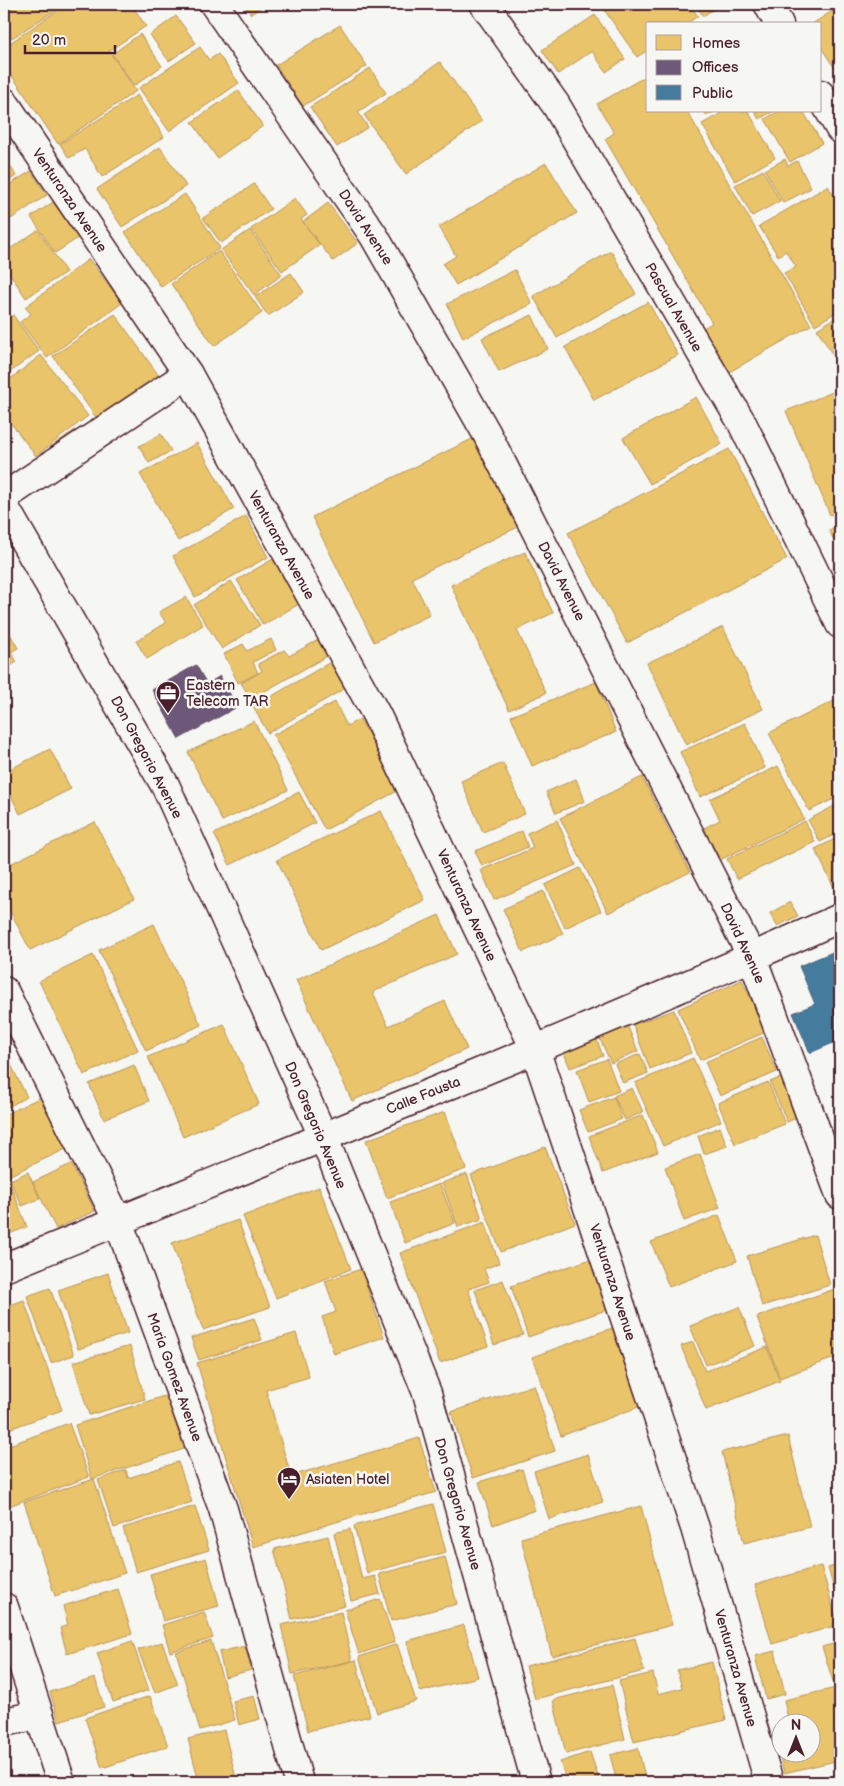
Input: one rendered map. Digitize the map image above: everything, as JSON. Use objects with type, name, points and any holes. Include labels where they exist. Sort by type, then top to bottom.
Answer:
[{"type":"street","name":"David Avenue","points":[[214,4],[374,236],[487,434],[752,957],[840,1195]]},
{"type":"street","name":"Pascual Avenue","points":[[484,4],[556,105],[742,424],[840,624]]},
{"type":"street","points":[[768,4],[778,22]]},
{"type":"street","points":[[822,98],[840,129]]},
{"type":"street","name":"Venturanza Avenue","points":[[4,102],[188,374],[376,714],[535,1049],[695,1528],[769,1782]]},
{"type":"street","points":[[4,497],[188,374]]},
{"type":"street","name":"Don Gregorio Avenue","points":[[4,506],[166,787],[323,1136],[427,1393],[536,1782]]},
{"type":"street","name":"Calle Fausta","points":[[4,1268],[535,1049],[840,918]]},
{"type":"street","name":"Maria Gomez Avenue","points":[[4,991],[118,1221],[223,1510],[299,1782]]},
{"type":"street","points":[[4,1607],[61,1782]]},
{"type":"street","points":[[4,1722],[39,1715]]},
{"type":"building: Homes","points":[[4,4],[65,4],[12,38],[4,26]]},
{"type":"building: Homes","points":[[67,4],[131,4],[146,26],[109,51],[136,91],[58,144],[4,64],[4,47]]},
{"type":"building: Homes","points":[[243,4],[266,4],[251,14]]},
{"type":"building: Homes","points":[[615,4],[689,4],[698,16],[689,22],[646,22],[646,51],[637,57],[605,11]]},
{"type":"building: Homes","points":[[695,4],[721,4],[703,16]]},
{"type":"building: Homes","points":[[840,6],[840,76],[822,49],[822,22],[815,22]]},
{"type":"building: Homes","points":[[595,15],[625,59],[606,72],[592,51],[558,74],[542,50]]},
{"type":"building: Homes","points":[[176,16],[196,43],[169,61],[150,35]]},
{"type":"building: Homes","points":[[340,25],[367,66],[303,106],[276,65]]},
{"type":"building: Homes","points":[[4,30],[9,39],[4,42]]},
{"type":"building: Homes","points":[[140,34],[162,66],[134,86],[112,54]]},
{"type":"building: Homes","points":[[200,47],[209,60],[218,54],[239,83],[169,131],[139,88]]},
{"type":"building: Homes","points":[[440,62],[482,121],[406,174],[364,115]]},
{"type":"building: Homes","points":[[370,68],[386,93],[358,112],[368,127],[337,147],[310,107]]},
{"type":"building: Homes","points":[[646,76],[646,112],[688,112],[811,325],[726,374],[700,330],[712,323],[605,139],[614,133],[597,104]]},
{"type":"building: Homes","points":[[238,90],[263,126],[217,158],[192,122]]},
{"type":"building: Homes","points":[[137,95],[164,137],[102,177],[85,149],[69,158],[60,144]]},
{"type":"building: Homes","points":[[705,112],[713,112],[707,116]]},
{"type":"building: Homes","points":[[723,112],[749,112],[775,158],[735,181],[702,124]]},
{"type":"building: Homes","points":[[755,112],[772,112],[759,119]]},
{"type":"building: Homes","points":[[777,112],[804,112],[822,143],[790,162],[765,119]]},
{"type":"building: Homes","points":[[160,147],[186,186],[122,227],[97,189]]},
{"type":"building: Homes","points":[[4,155],[16,176],[4,184]]},
{"type":"building: Homes","points":[[785,159],[788,166],[797,161],[811,188],[783,203],[765,170]]},
{"type":"building: Homes","points":[[546,163],[577,213],[456,285],[443,264],[456,256],[439,227]]},
{"type":"building: Homes","points":[[763,170],[780,201],[752,216],[735,185]]},
{"type":"building: Homes","points":[[31,171],[47,195],[5,223],[4,188]]},
{"type":"building: Homes","points":[[254,184],[271,209],[221,243],[203,218]]},
{"type":"building: Homes","points":[[828,186],[840,206],[840,310],[815,325],[784,273],[796,267],[786,251],[778,256],[759,226]]},
{"type":"building: Homes","points":[[185,194],[220,248],[161,287],[125,232]]},
{"type":"building: Homes","points":[[295,198],[307,215],[301,219],[320,245],[282,271],[251,229]]},
{"type":"building: Homes","points":[[53,202],[78,238],[55,253],[31,217]]},
{"type":"building: Homes","points":[[328,203],[358,243],[333,261],[303,222]]},
{"type":"building: Homes","points":[[38,230],[66,272],[26,298],[4,265],[4,253]]},
{"type":"building: Homes","points":[[250,230],[282,275],[254,295],[221,250]]},
{"type":"building: Homes","points":[[219,251],[262,313],[214,346],[171,284]]},
{"type":"building: Homes","points":[[611,251],[636,294],[557,338],[533,296]]},
{"type":"building: Homes","points":[[89,259],[122,303],[47,358],[20,322],[31,314],[25,307]]},
{"type":"building: Homes","points":[[515,270],[532,304],[463,338],[447,304]]},
{"type":"building: Homes","points":[[291,273],[304,292],[268,316],[255,297]]},
{"type":"building: Homes","points":[[648,302],[678,355],[594,400],[565,347]]},
{"type":"building: Homes","points":[[115,314],[159,376],[97,419],[53,356]]},
{"type":"building: Homes","points":[[13,315],[39,351],[9,373],[4,366],[4,322]]},
{"type":"building: Homes","points":[[532,315],[548,349],[499,372],[482,338]]},
{"type":"building: Homes","points":[[840,315],[840,367],[817,329]]},
{"type":"building: Homes","points":[[41,355],[88,416],[36,456],[4,414],[4,384]]},
{"type":"building: Homes","points":[[840,389],[840,511],[830,515],[786,411]]},
{"type":"building: Homes","points":[[696,397],[722,444],[650,484],[623,438]]},
{"type":"building: Homes","points":[[75,430],[83,441],[57,459],[49,448]]},
{"type":"building: Homes","points":[[161,434],[171,451],[149,463],[139,446]]},
{"type":"building: Homes","points":[[476,437],[520,526],[412,578],[430,615],[374,642],[312,517]]},
{"type":"building: Homes","points":[[197,443],[234,509],[178,541],[140,474]]},
{"type":"building: Homes","points":[[729,449],[787,559],[627,643],[568,533]]},
{"type":"building: Homes","points":[[246,516],[268,557],[195,597],[173,556]]},
{"type":"building: Homes","points":[[840,524],[840,553],[829,530]]},
{"type":"building: Homes","points":[[525,552],[553,613],[517,630],[546,693],[509,710],[451,585]]},
{"type":"building: Homes","points":[[273,559],[299,604],[263,625],[237,580]]},
{"type":"building: Homes","points":[[231,581],[260,625],[222,649],[194,605]]},
{"type":"building: Homes","points":[[186,597],[203,625],[147,659],[136,641],[166,623],[159,612]]},
{"type":"building: Homes","points":[[4,623],[18,648],[11,652],[17,662],[4,670]]},
{"type":"building: Homes","points":[[723,627],[763,709],[686,745],[647,663]]},
{"type":"building: Homes","points":[[271,639],[276,650],[253,662],[258,673],[238,683],[224,654],[243,644],[247,651]]},
{"type":"building: Homes","points":[[318,640],[327,656],[251,699],[241,683],[262,671],[258,664],[284,650],[289,656]]},
{"type":"building: Homes","points":[[334,660],[349,686],[268,733],[253,707]]},
{"type":"building: Homes","points":[[596,682],[616,732],[532,766],[511,716]]},
{"type":"building: Homes","points":[[840,698],[840,796],[809,811],[769,733]]},
{"type":"building: Homes","points":[[335,702],[347,726],[360,719],[399,790],[325,830],[273,735]]},
{"type":"building: Homes","points":[[254,721],[288,790],[222,821],[188,752]]},
{"type":"building: Homes","points":[[745,723],[765,768],[700,797],[680,752]]},
{"type":"building: Homes","points":[[50,749],[71,789],[20,814],[4,782],[4,772]]},
{"type":"building: Homes","points":[[503,763],[525,814],[483,832],[461,781]]},
{"type":"building: Homes","points":[[778,766],[804,819],[720,860],[704,828],[720,820],[710,799]]},
{"type":"building: Homes","points":[[642,777],[690,872],[608,913],[560,818]]},
{"type":"building: Homes","points":[[576,779],[585,801],[556,813],[546,792]]},
{"type":"building: Homes","points":[[299,792],[315,823],[230,865],[214,834]]},
{"type":"building: Homes","points":[[836,805],[840,812],[840,832],[820,842],[808,820]]},
{"type":"building: Homes","points":[[381,811],[425,900],[321,950],[277,860]]},
{"type":"building: Homes","points":[[557,820],[576,865],[494,900],[481,870],[533,848],[527,833]]},
{"type":"building: Homes","points":[[805,821],[815,842],[737,879],[727,859]]},
{"type":"building: Homes","points":[[95,822],[134,899],[30,950],[4,899],[4,867]]},
{"type":"building: Homes","points":[[522,831],[528,847],[482,866],[475,851]]},
{"type":"building: Homes","points":[[837,838],[840,845],[840,900],[815,849]]},
{"type":"building: Homes","points":[[580,868],[601,911],[565,928],[545,885]]},
{"type":"building: Homes","points":[[543,891],[563,934],[523,952],[503,909]]},
{"type":"building: Homes","points":[[790,902],[798,916],[777,926],[770,913]]},
{"type":"building: Homes","points":[[439,915],[457,954],[373,992],[388,1026],[445,1001],[467,1049],[352,1101],[296,980]]},
{"type":"building: Homes","points":[[154,924],[201,1025],[146,1051],[99,950]]},
{"type":"building: Homes","points":[[93,955],[138,1050],[84,1075],[39,981]]},
{"type":"building: Homes","points":[[742,980],[766,1032],[700,1060],[678,1009]]},
{"type":"building: Homes","points":[[674,1010],[691,1053],[650,1069],[633,1025]]},
{"type":"building: Homes","points":[[224,1024],[259,1104],[183,1137],[148,1057]]},
{"type":"building: Homes","points":[[627,1025],[638,1051],[611,1063],[599,1037]]},
{"type":"building: Homes","points":[[595,1035],[603,1056],[570,1068],[562,1048]]},
{"type":"building: Homes","points":[[762,1037],[777,1072],[720,1096],[705,1062]]},
{"type":"building: Homes","points":[[640,1054],[648,1073],[623,1083],[615,1064]]},
{"type":"building: Homes","points":[[7,1057],[27,1097],[4,1109],[4,1059]]},
{"type":"building: Homes","points":[[693,1058],[721,1121],[663,1146],[635,1083]]},
{"type":"building: Homes","points":[[607,1059],[619,1091],[589,1102],[577,1070]]},
{"type":"building: Homes","points":[[134,1065],[149,1101],[104,1119],[89,1084]]},
{"type":"building: Homes","points":[[787,1075],[803,1115],[787,1122],[770,1082]]},
{"type":"building: Homes","points":[[768,1082],[785,1124],[735,1144],[718,1103]]},
{"type":"building: Homes","points":[[632,1088],[643,1112],[625,1120],[614,1096]]},
{"type":"building: Homes","points":[[41,1097],[66,1149],[4,1178],[4,1115]]},
{"type":"building: Homes","points":[[614,1097],[622,1119],[588,1132],[579,1110]]},
{"type":"building: Homes","points":[[445,1112],[466,1169],[387,1198],[366,1140]]},
{"type":"building: Homes","points":[[643,1115],[658,1152],[603,1173],[589,1136]]},
{"type":"building: Homes","points":[[720,1127],[727,1146],[704,1154],[698,1136]]},
{"type":"building: Homes","points":[[545,1147],[575,1223],[501,1252],[471,1175]]},
{"type":"building: Homes","points":[[700,1154],[720,1208],[684,1221],[665,1167]]},
{"type":"building: Homes","points":[[71,1164],[95,1211],[56,1229],[33,1182]]},
{"type":"building: Homes","points":[[28,1172],[40,1199],[22,1206],[10,1180]]},
{"type":"building: Homes","points":[[467,1174],[482,1219],[458,1227],[442,1183]]},
{"type":"building: Homes","points":[[8,1178],[27,1227],[4,1236],[4,1180]]},
{"type":"building: Homes","points":[[440,1184],[455,1223],[405,1243],[390,1202]]},
{"type":"building: Homes","points":[[319,1187],[351,1269],[276,1298],[243,1216]]},
{"type":"building: Homes","points":[[719,1215],[737,1261],[669,1287],[651,1242]]},
{"type":"building: Homes","points":[[238,1220],[270,1307],[203,1330],[172,1243]]},
{"type":"building: Homes","points":[[485,1222],[499,1263],[484,1269],[489,1282],[468,1289],[488,1346],[440,1363],[400,1253]]},
{"type":"building: Homes","points":[[815,1235],[830,1285],[762,1306],[747,1256]]},
{"type":"building: Homes","points":[[591,1259],[609,1309],[528,1337],[511,1286]]},
{"type":"building: Homes","points":[[361,1269],[384,1337],[334,1354],[322,1317],[336,1312],[325,1281]]},
{"type":"building: Homes","points":[[108,1273],[128,1333],[78,1349],[58,1290]]},
{"type":"building: Homes","points":[[503,1280],[523,1335],[494,1345],[475,1290]]},
{"type":"building: Homes","points":[[840,1287],[840,1322],[834,1325],[840,1341],[840,1356],[780,1378],[757,1317]]},
{"type":"building: Homes","points":[[50,1288],[74,1355],[51,1363],[27,1296]]},
{"type":"building: Homes","points":[[24,1300],[62,1410],[9,1429],[4,1415],[4,1377],[6,1376],[4,1368],[4,1307]]},
{"type":"building: Homes","points":[[739,1307],[755,1346],[706,1365],[690,1326]]},
{"type":"building: Homes","points":[[254,1318],[262,1340],[199,1360],[191,1338]]},
{"type":"building: Homes","points":[[612,1328],[641,1406],[561,1436],[532,1357]]},
{"type":"building: Homes","points":[[296,1333],[309,1377],[266,1390],[291,1476],[419,1438],[436,1492],[253,1547],[197,1363]]},
{"type":"building: Homes","points":[[693,1342],[705,1371],[767,1347],[780,1381],[706,1410],[681,1346]]},
{"type":"building: Homes","points":[[130,1346],[145,1399],[89,1415],[73,1362]]},
{"type":"building: Homes","points":[[534,1385],[555,1451],[473,1478],[451,1412]]},
{"type":"building: Homes","points":[[167,1395],[184,1449],[92,1479],[75,1425]]},
{"type":"building: Homes","points":[[69,1423],[89,1477],[6,1507],[4,1500],[4,1447]]},
{"type":"building: Homes","points":[[788,1436],[810,1527],[744,1543],[722,1452]]},
{"type":"building: Homes","points":[[588,1454],[603,1502],[549,1519],[534,1471]]},
{"type":"building: Homes","points":[[178,1462],[192,1502],[114,1528],[98,1480],[126,1470],[128,1478]]},
{"type":"building: Homes","points":[[522,1469],[535,1510],[493,1525],[479,1482]]},
{"type":"building: Homes","points":[[94,1479],[125,1573],[55,1596],[24,1502]]},
{"type":"building: Homes","points":[[433,1504],[446,1552],[367,1573],[354,1526]]},
{"type":"building: Homes","points":[[195,1506],[209,1550],[136,1572],[123,1528]]},
{"type":"building: Homes","points":[[641,1506],[672,1625],[552,1656],[521,1538]]},
{"type":"building: Homes","points":[[350,1529],[362,1579],[375,1576],[380,1594],[351,1601],[334,1533]]},
{"type":"building: Homes","points":[[328,1536],[345,1606],[292,1619],[274,1549]]},
{"type":"building: Homes","points":[[445,1557],[457,1604],[391,1621],[379,1574]]},
{"type":"building: Homes","points":[[206,1558],[219,1606],[163,1621],[150,1574]]},
{"type":"building: Homes","points":[[840,1564],[840,1612],[828,1568]]},
{"type":"building: Homes","points":[[821,1566],[838,1625],[772,1644],[755,1585]]},
{"type":"building: Homes","points":[[118,1589],[132,1634],[67,1654],[60,1628],[68,1625],[63,1606]]},
{"type":"building: Homes","points":[[380,1599],[395,1642],[359,1654],[345,1610]]},
{"type":"building: Homes","points":[[204,1612],[213,1638],[170,1652],[162,1625]]},
{"type":"building: Homes","points":[[341,1612],[352,1661],[292,1674],[281,1625]]},
{"type":"building: Homes","points":[[464,1625],[478,1677],[420,1692],[407,1641]]},
{"type":"building: Homes","points":[[635,1638],[644,1671],[535,1699],[526,1666]]},
{"type":"building: Homes","points":[[132,1641],[149,1690],[113,1702],[97,1653]]},
{"type":"building: Homes","points":[[211,1641],[235,1720],[200,1730],[176,1652]]},
{"type":"building: Homes","points":[[162,1642],[178,1684],[155,1693],[138,1650]]},
{"type":"building: Homes","points":[[840,1642],[840,1679],[833,1681],[822,1647]]},
{"type":"building: Homes","points":[[397,1644],[416,1701],[377,1713],[359,1657]]},
{"type":"building: Homes","points":[[245,1646],[251,1670],[225,1677],[219,1652]]},
{"type":"building: Homes","points":[[775,1651],[785,1694],[766,1699],[755,1656]]},
{"type":"building: Homes","points":[[356,1660],[370,1716],[308,1731],[294,1676]]},
{"type":"building: Homes","points":[[712,1662],[726,1720],[634,1742],[619,1681],[653,1673],[658,1694],[682,1688],[677,1670]]},
{"type":"building: Homes","points":[[95,1678],[104,1707],[59,1721],[50,1692]]},
{"type":"building: Homes","points":[[612,1685],[625,1739],[566,1754],[553,1700]]},
{"type":"building: Homes","points":[[840,1687],[840,1760],[784,1773],[782,1764],[822,1764],[822,1714],[787,1714],[784,1700]]},
{"type":"building: Homes","points":[[150,1696],[168,1746],[102,1768],[85,1718]]},
{"type":"building: Homes","points":[[254,1696],[260,1719],[239,1725],[233,1701]]},
{"type":"building: Homes","points":[[224,1730],[237,1782],[199,1782],[188,1739]]},
{"type":"building: Homes","points":[[638,1748],[646,1782],[617,1782],[610,1755]]},
{"type":"building: Homes","points":[[590,1752],[600,1782],[567,1782],[560,1762]]},
{"type":"building: Offices","points":[[196,665],[207,684],[220,676],[237,707],[179,739],[152,690]]},
{"type":"building: Public","points":[[840,949],[840,1040],[810,1053],[793,1013],[815,1004],[799,966]]},
{"type":"place","name":"Eastern Telecom TAR","points":[[168,714]]},
{"type":"place","name":"Asiaten Hotel","points":[[289,1500]]}]
